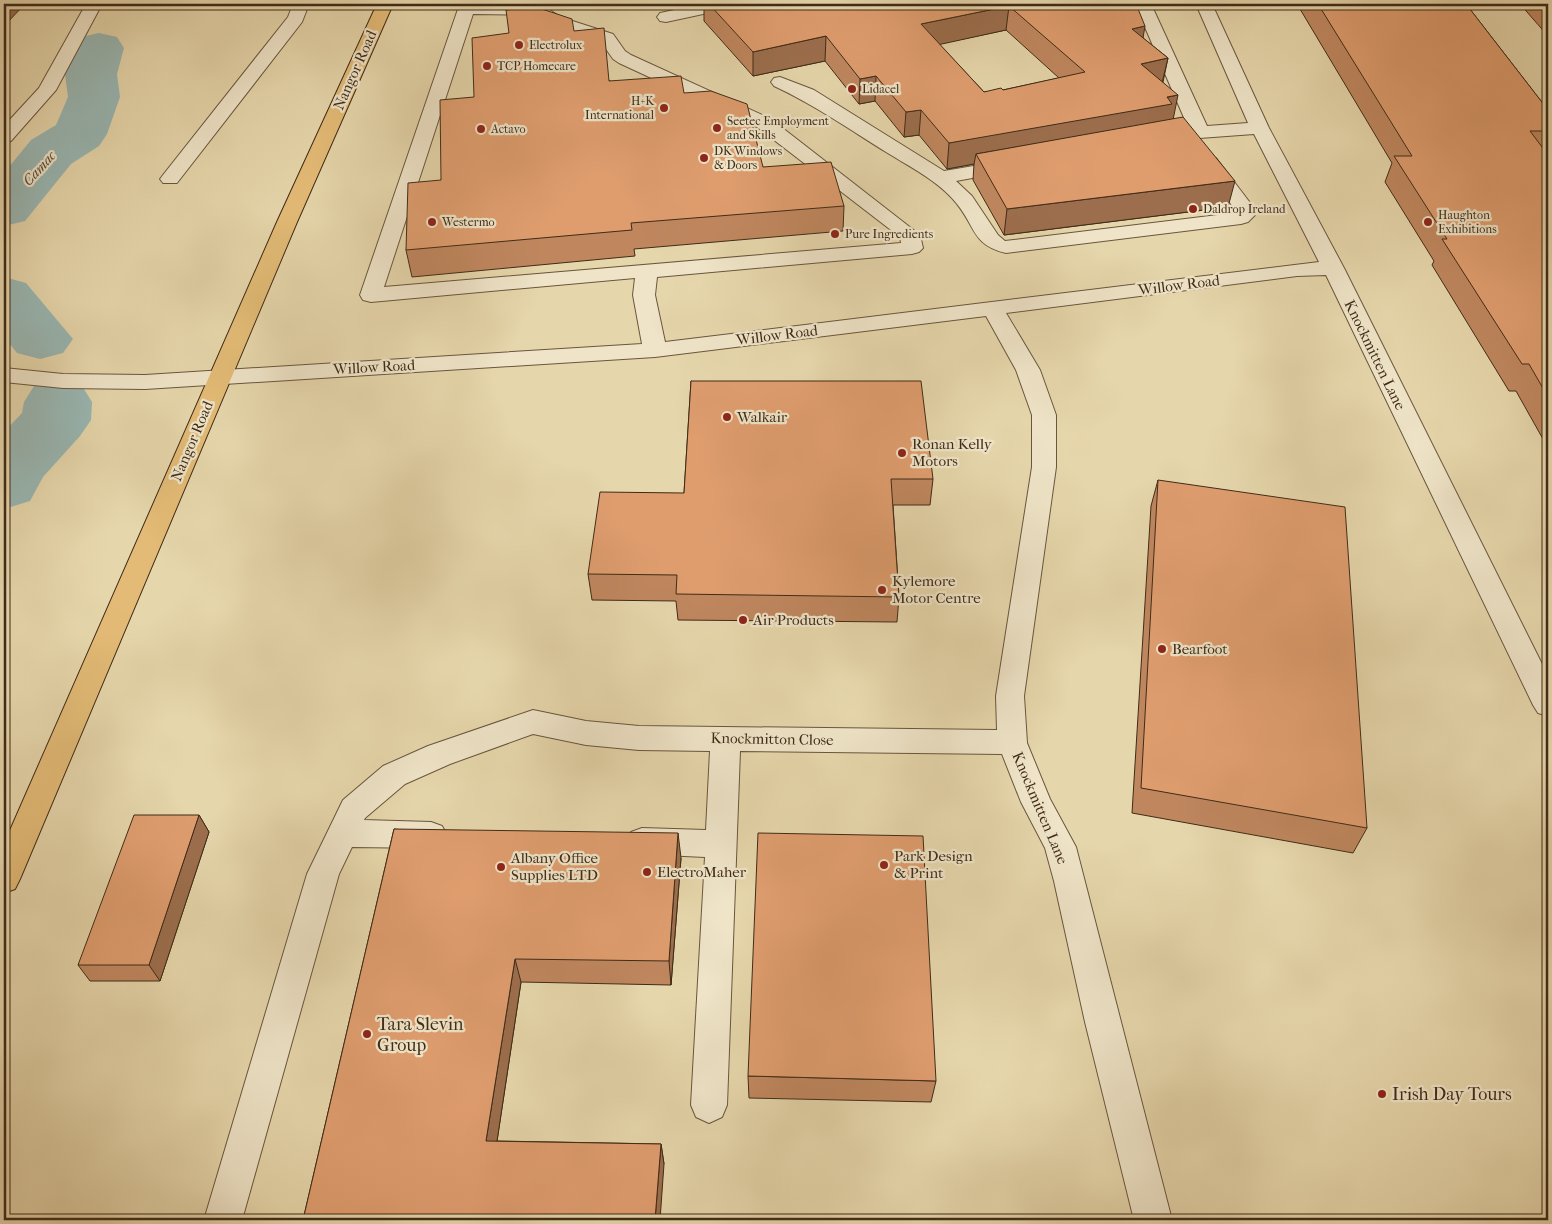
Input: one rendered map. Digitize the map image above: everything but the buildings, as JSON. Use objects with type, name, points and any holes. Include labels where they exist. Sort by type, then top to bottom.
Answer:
[{"type":"main road","name":"Nangor Road","points":[[4,879],[95,673],[219,376],[385,4]]},
{"type":"street","points":[[4,137],[47,90],[94,4]]},
{"type":"street","points":[[170,179],[296,18],[301,4]]},
{"type":"street","points":[[666,17],[725,4]]},
{"type":"street","points":[[780,82],[807,94],[941,178],[965,200],[990,240],[998,245],[1006,247],[1241,218],[1245,214],[1244,208],[1193,132],[1143,4]]},
{"type":"street","name":"Knockmitten Lane","points":[[1204,4],[1260,128],[1333,268],[1548,705]]},
{"type":"street","points":[[466,9],[538,10],[554,21],[607,38],[619,55],[625,59],[764,123],[910,235],[912,248],[647,272],[371,295],[466,9]]},
{"type":"street","points":[[1137,142],[1193,132],[1260,128]]},
{"type":"street","points":[[941,178],[1029,162]]},
{"type":"street","name":"Willow Road","points":[[4,375],[63,381],[146,382],[655,350],[1297,270],[1333,268]]},
{"type":"street","points":[[647,272],[644,295],[655,350]]},
{"type":"street","name":"Knockmitten Lane","points":[[993,309],[1028,370],[1044,415],[1044,467],[1010,696],[1012,743],[1032,793],[1060,847],[1070,881],[1102,1022],[1153,1220]]},
{"type":"street","name":"Knockmitton Close","points":[[343,833],[354,809],[394,775],[439,756],[533,722],[586,733],[630,737],[984,741],[1012,743]]},
{"type":"street","points":[[710,1105],[726,738]]},
{"type":"street","points":[[223,1220],[323,874],[343,833],[462,836]]},
{"type":"street","points":[[611,840],[721,844]]},
{"type":"waterway","name":"Camac","points":[[4,209],[51,152],[80,134],[94,97],[91,74],[99,48]]},
{"type":"waterway","name":"Camac","points":[[4,296],[40,339]]},
{"type":"waterway","name":"Camac","points":[[4,484],[11,467],[56,420],[58,402]]},
{"type":"place","name":"Electrolux","points":[[519,45]]},
{"type":"place","name":"TCP Homecare","points":[[487,66]]},
{"type":"place","name":"Lidacel","points":[[852,89]]},
{"type":"place","name":"H+K International","points":[[664,108]]},
{"type":"place","name":"Seetec Employment and Skills","points":[[717,128]]},
{"type":"place","name":"Actavo","points":[[481,129]]},
{"type":"place","name":"DK Windows & Doors","points":[[704,158]]},
{"type":"place","name":"Daldrop Ireland","points":[[1193,209]]},
{"type":"place","name":"Westermo","points":[[432,222]]},
{"type":"place","name":"Haughton Exhibitions","points":[[1428,222]]},
{"type":"place","name":"Pure Ingredients","points":[[835,234]]},
{"type":"place","name":"Walkair","points":[[727,417]]},
{"type":"place","name":"Ronan Kelly Motors","points":[[902,453]]},
{"type":"place","name":"Kylemore Motor Centre","points":[[882,590]]},
{"type":"place","name":"Air Products","points":[[743,620]]},
{"type":"place","name":"Bearfoot","points":[[1162,649]]},
{"type":"place","name":"Park Design & Print","points":[[884,865]]},
{"type":"place","name":"Albany Office Supplies LTD","points":[[501,867]]},
{"type":"place","name":"ElectroMaher","points":[[647,872]]},
{"type":"place","name":"Tara Slevin Group","points":[[367,1034]]},
{"type":"place","name":"Irish Day Tours","points":[[1382,1094]]}]
